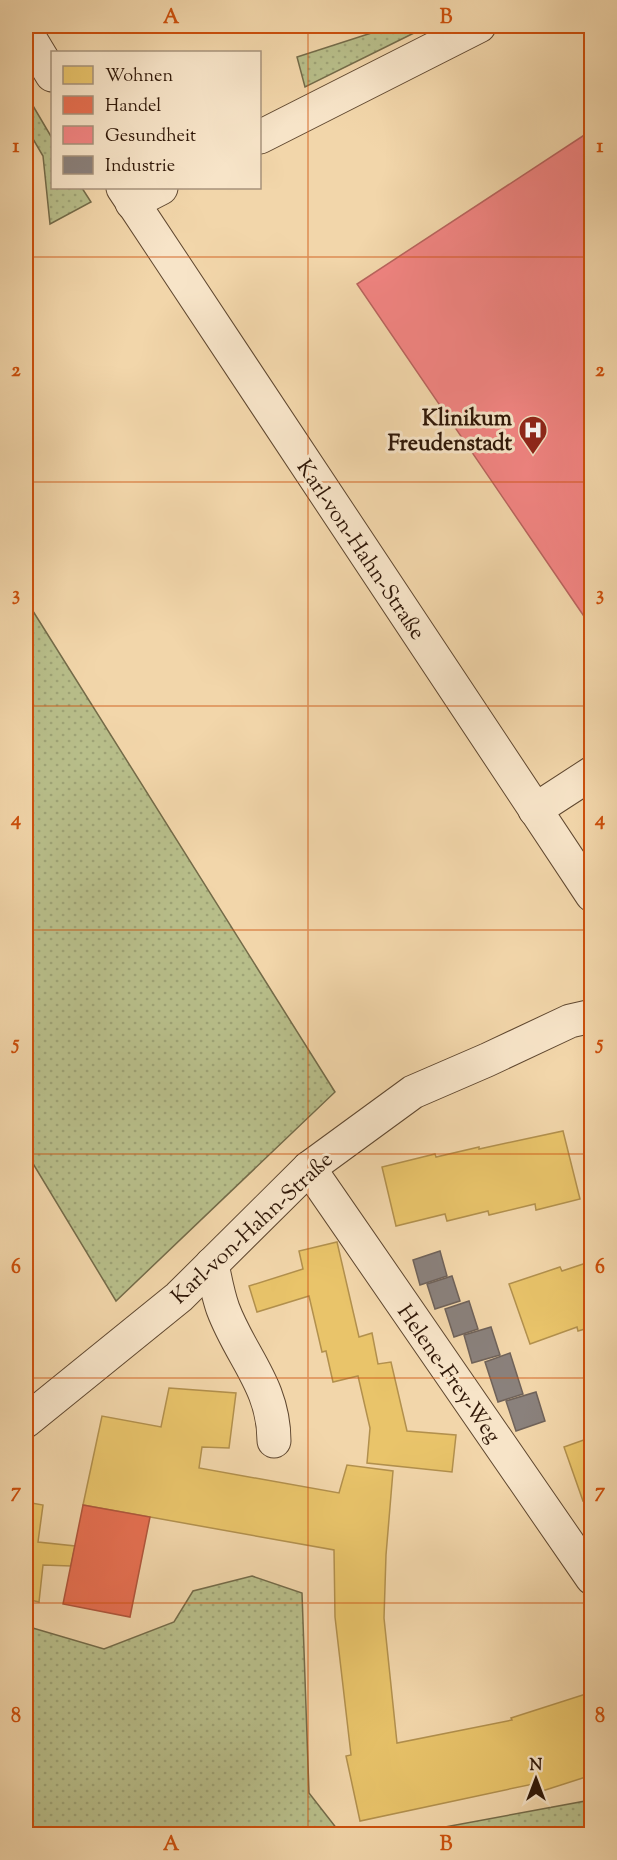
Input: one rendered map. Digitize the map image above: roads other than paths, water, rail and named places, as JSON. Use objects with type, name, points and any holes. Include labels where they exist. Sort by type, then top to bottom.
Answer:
[{"type":"street","points":[[262,126],[479,26]]},
{"type":"street","points":[[26,32],[51,73]]},
{"type":"street","name":"Karl-von-Hahn-Straße","points":[[156,189],[127,195],[591,895]]},
{"type":"street","points":[[535,810],[591,773]]},
{"type":"street","name":"Karl-von-Hahn-Straße","points":[[26,1421],[179,1297],[309,1168],[413,1092],[570,1021],[591,1016]]},
{"type":"street","name":"Helene-Frey-Weg","points":[[309,1168],[591,1578]]},
{"type":"street","points":[[212,1264],[224,1309],[266,1392],[274,1424],[274,1441]]},
{"type":"place","name":"Klinikum Freudenstadt","points":[[533,456]]}]
